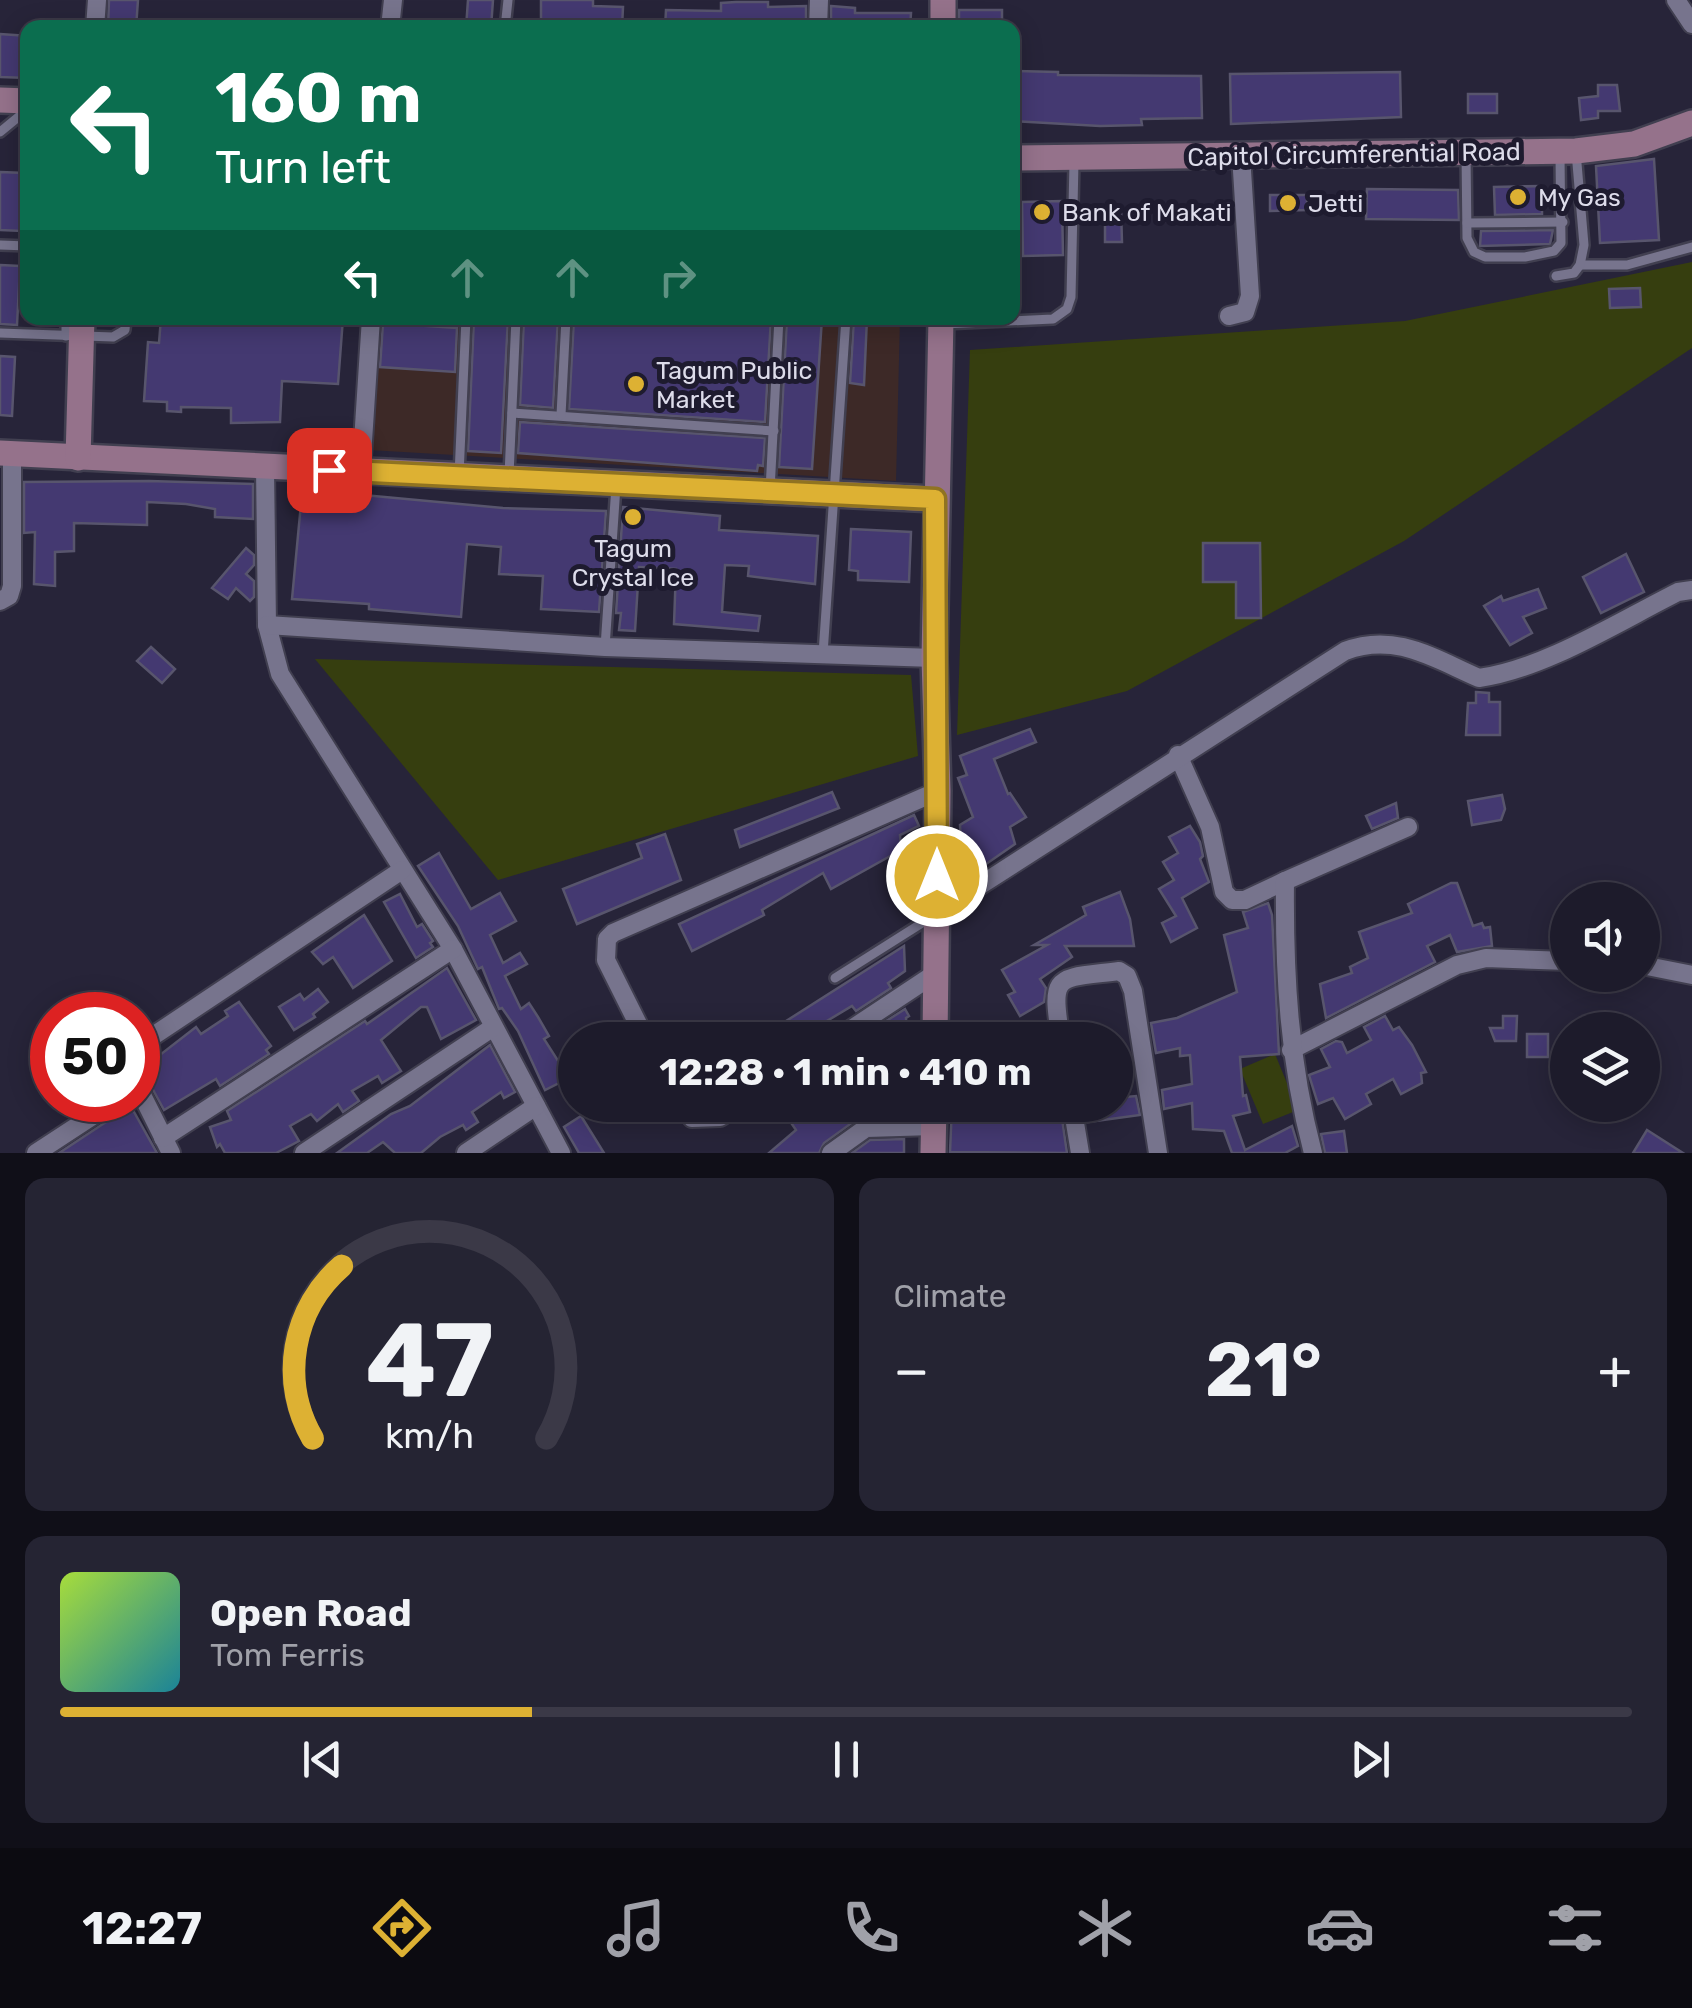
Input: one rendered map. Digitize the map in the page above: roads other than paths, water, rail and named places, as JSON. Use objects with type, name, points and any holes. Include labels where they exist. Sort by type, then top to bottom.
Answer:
[{"type":"main road","name":"Capitol Circumferential Road","points":[[1020,158],[1567,151],[1634,144],[1692,124]]},
{"type":"main road","points":[[935,1022],[935,499],[941,325]]},
{"type":"main road","points":[[74,327],[78,458]]},
{"type":"main road","points":[[6,453],[935,499]]},
{"type":"main road","points":[[933,1122],[933,1153]]},
{"type":"street","points":[[1676,0],[1692,24]]},
{"type":"street","points":[[1229,316],[1245,312],[1250,296],[1241,155]]},
{"type":"street","points":[[361,472],[371,325]]},
{"type":"street","points":[[0,600],[8,596],[12,586],[6,453]]},
{"type":"street","points":[[265,467],[267,625],[280,674],[453,949],[561,1153]]},
{"type":"street","points":[[937,914],[1311,670],[1362,644],[1393,642],[1479,678],[1486,677],[1524,666],[1678,592],[1692,590]]},
{"type":"street","points":[[267,625],[605,648],[934,658]]},
{"type":"street","points":[[1178,755],[1210,827],[1224,892],[1232,900],[1245,900],[1408,827]]},
{"type":"street","points":[[637,1022],[606,960],[607,939],[613,933],[938,791]]},
{"type":"street","points":[[160,1031],[402,870]]},
{"type":"street","points":[[1285,881],[1285,982],[1291,1050],[1313,1153]]},
{"type":"street","points":[[155,1122],[167,1145],[453,949]]},
{"type":"street","points":[[1291,1050],[1457,965],[1486,958],[1550,960]]},
{"type":"street","points":[[1660,969],[1692,975]]},
{"type":"street","points":[[1059,1022],[1054,997],[1066,978],[1120,972],[1127,976],[1158,1153]]},
{"type":"street","points":[[863,1022],[936,973]]},
{"type":"street","points":[[304,1153],[492,1028]]},
{"type":"street","points":[[466,1153],[536,1106]]},
{"type":"street","points":[[36,1153],[84,1122]]},
{"type":"street","points":[[831,1153],[866,1128],[900,1122]]},
{"type":"street","points":[[1075,1122],[1080,1153]]},
{"type":"lane","points":[[0,132],[20,116]]},
{"type":"lane","points":[[1466,151],[1468,244],[1474,252],[1485,256],[1524,257],[1554,251],[1561,243],[1567,151]]},
{"type":"lane","points":[[1556,276],[1574,273],[1584,245],[1567,151]]},
{"type":"lane","points":[[1020,320],[1054,319],[1067,309],[1071,298],[1074,158]]},
{"type":"lane","points":[[1467,223],[1563,222]]},
{"type":"lane","points":[[1580,264],[1627,265],[1692,248]]},
{"type":"lane","points":[[0,333],[74,327],[117,336],[125,325]]},
{"type":"lane","points":[[459,477],[466,325]]},
{"type":"lane","points":[[509,480],[516,325]]},
{"type":"lane","points":[[561,415],[566,325]]},
{"type":"lane","points":[[770,492],[779,325]]},
{"type":"lane","points":[[823,656],[845,325]]},
{"type":"lane","points":[[512,413],[774,431]]},
{"type":"lane","points":[[605,648],[616,485]]},
{"type":"lane","points":[[835,978],[937,914]]},
{"type":"place","name":"My Gas","points":[[1518,197]]},
{"type":"place","name":"Jetti","points":[[1288,203]]},
{"type":"place","name":"Bank of Makati","points":[[1042,212]]},
{"type":"place","name":"Tagum Public Market","points":[[636,384]]},
{"type":"place","name":"Tagum Crystal Ice","points":[[633,517]]}]
